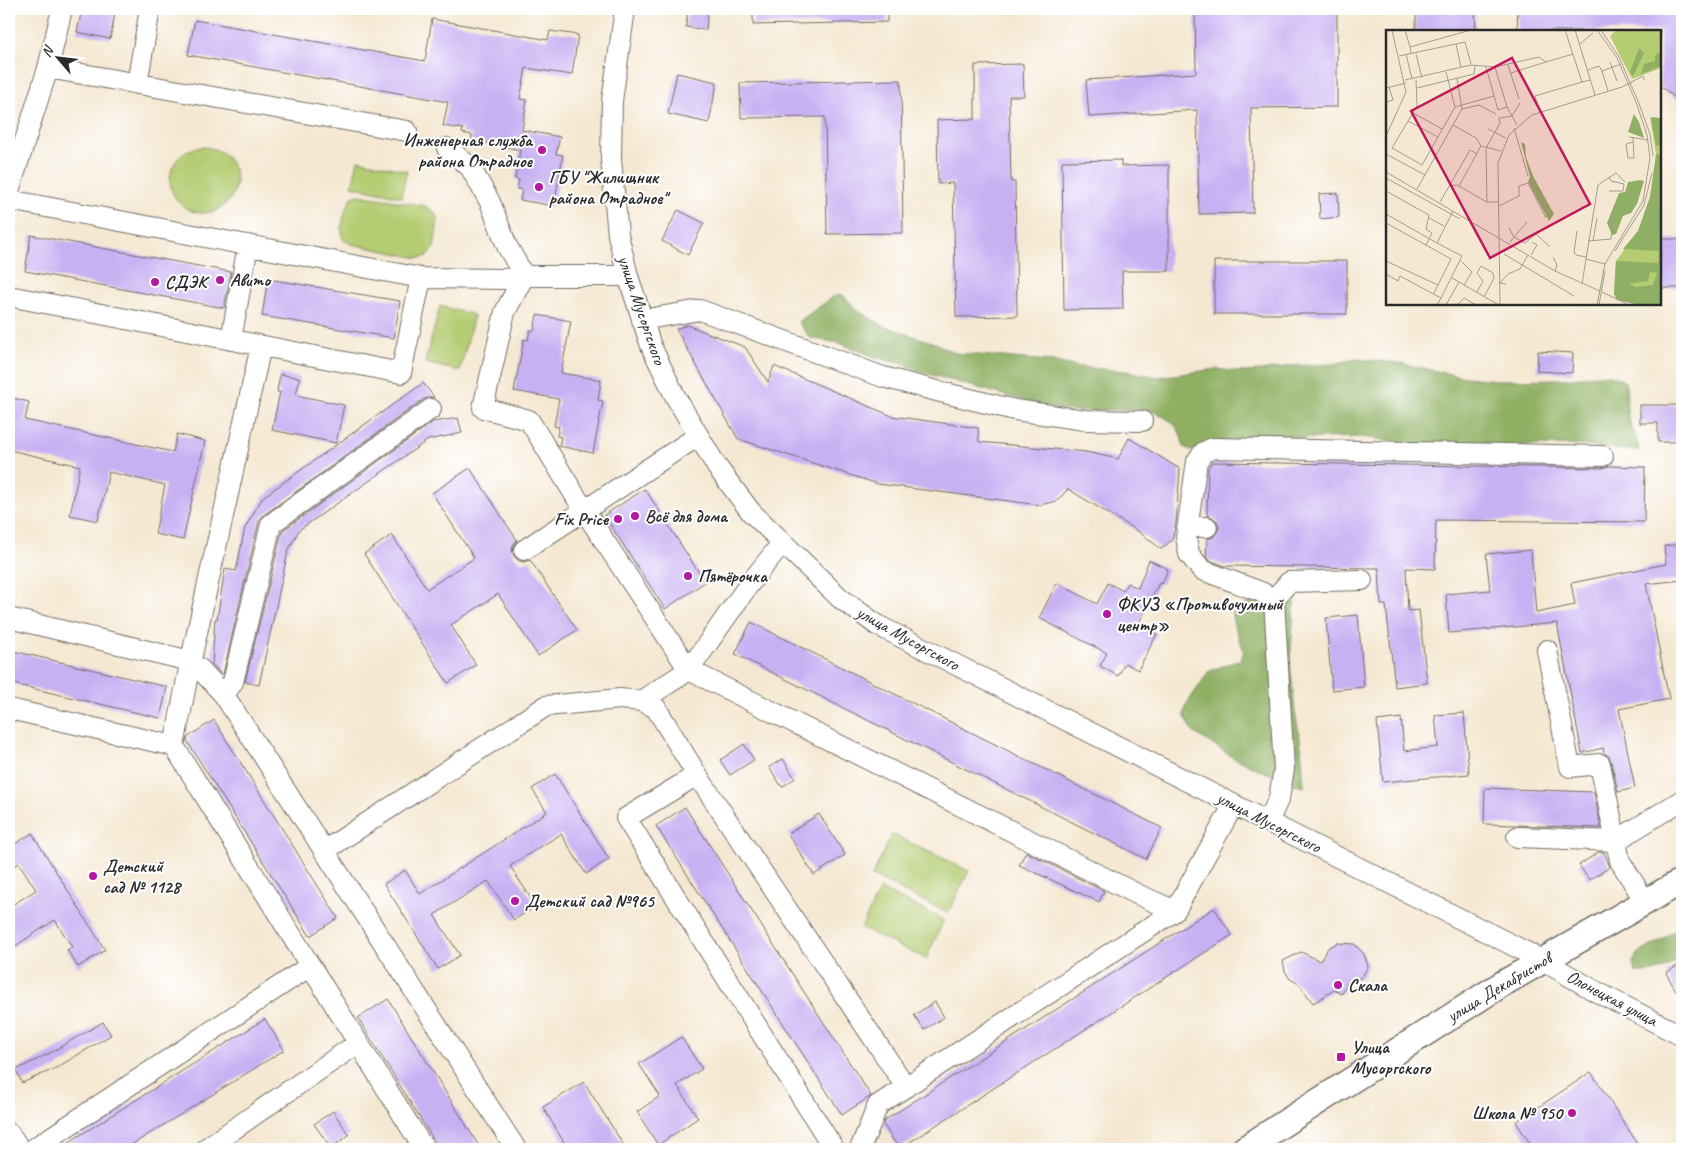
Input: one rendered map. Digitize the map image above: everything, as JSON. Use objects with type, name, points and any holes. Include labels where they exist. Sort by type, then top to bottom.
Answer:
[{"type":"main road","name":"улица Декабристов","points":[[1244,1149],[1354,1077],[1542,960],[1576,943],[1682,881]]},
{"type":"street","points":[[9,191],[48,68],[62,9]]},
{"type":"street","points":[[137,84],[150,9]]},
{"type":"street","name":"улица Мусоргского","points":[[625,9],[612,101],[610,159],[618,235],[628,276],[654,354],[675,396],[717,467],[751,512],[840,598],[877,625],[1542,960]]},
{"type":"street","points":[[48,68],[407,131]]},
{"type":"street","points":[[446,148],[470,167],[490,202],[507,246],[524,276]]},
{"type":"street","points":[[9,200],[421,278],[505,279],[524,276],[628,276]]},
{"type":"street","points":[[231,340],[248,245]]},
{"type":"street","points":[[524,276],[506,312],[483,408],[529,420],[584,510],[689,670],[1175,911]]},
{"type":"street","points":[[9,296],[401,373],[421,278]]},
{"type":"street","points":[[642,320],[700,310],[884,377],[937,391],[1015,410],[1085,420],[1142,421]]},
{"type":"street","points":[[261,346],[190,664],[174,746],[424,1149]]},
{"type":"street","points":[[224,695],[234,682],[271,524],[432,409]]},
{"type":"street","points":[[524,550],[698,436]]},
{"type":"street","points":[[1274,600],[1262,592],[1202,570],[1190,554],[1186,537],[1197,527],[1197,461],[1204,452],[1213,448],[1603,456]]},
{"type":"street","points":[[641,701],[689,670],[750,583],[782,543]]},
{"type":"street","points":[[1268,822],[1279,798],[1284,769],[1274,600],[1289,582],[1362,580]]},
{"type":"street","points":[[9,618],[182,659],[200,669],[224,695],[516,1149]]},
{"type":"street","points":[[1547,650],[1570,767],[1600,764],[1620,860],[1646,903]]},
{"type":"street","points":[[324,851],[546,706],[620,699],[641,701],[656,708],[697,775],[906,1087]]},
{"type":"street","points":[[9,709],[174,746]]},
{"type":"street","points":[[697,775],[626,818],[834,1149]]},
{"type":"street","points":[[1517,837],[1616,841],[1682,800]]},
{"type":"street","points":[[860,1149],[878,1105],[1175,911],[1234,804]]},
{"type":"street","name":"Олонецкая улица","points":[[1542,960],[1595,992],[1682,1036]]},
{"type":"street","points":[[33,1149],[310,966]]},
{"type":"street","points":[[205,1149],[358,1043]]},
{"type":"street","points":[[9,1133],[20,1149]]},
{"type":"green space","points":[[203,147],[215,150],[226,157],[233,168],[236,180],[233,192],[226,203],[215,210],[203,213],[191,210],[180,203],[173,192],[170,180],[173,168],[180,157],[191,150]]},
{"type":"green space","points":[[358,160],[407,171],[401,197],[352,186]]},
{"type":"green space","points":[[359,195],[425,206],[434,212],[438,219],[434,248],[427,256],[418,258],[351,244],[345,241],[342,236],[342,225],[345,212],[352,197]]},
{"type":"green space","points":[[842,294],[858,311],[884,326],[935,343],[955,353],[1049,361],[1159,377],[1216,369],[1241,372],[1261,371],[1292,366],[1333,364],[1356,359],[1400,363],[1464,377],[1497,380],[1564,379],[1607,374],[1625,382],[1628,416],[1639,450],[1620,450],[1582,445],[1425,446],[1363,437],[1230,440],[1192,451],[1184,447],[1180,432],[1174,424],[1162,416],[1147,410],[1073,411],[1043,406],[925,373],[907,365],[878,358],[839,343],[810,338],[798,322],[833,297]]},
{"type":"green space","points":[[440,306],[474,315],[460,371],[425,363]]},
{"type":"green space","points":[[1295,594],[1290,662],[1295,712],[1301,745],[1304,787],[1294,785],[1234,758],[1193,732],[1184,715],[1186,705],[1209,671],[1240,660],[1244,651],[1233,622],[1233,612],[1251,602],[1271,601],[1285,595]]},
{"type":"green space","points":[[892,834],[969,871],[948,913],[872,876]]},
{"type":"green space","points":[[880,889],[944,920],[926,959],[861,928]]},
{"type":"green space","points":[[1682,925],[1682,958],[1654,972],[1635,972],[1633,962],[1638,954]]},
{"type":"building","points":[[82,9],[116,9],[110,39],[77,32]]},
{"type":"building","points":[[688,9],[708,9],[706,30],[686,27]]},
{"type":"building","points":[[753,9],[887,9],[887,22],[753,25]]},
{"type":"building","points":[[1195,9],[1337,9],[1337,107],[1251,108],[1253,213],[1199,214],[1197,110],[1089,117],[1086,80],[1196,73]]},
{"type":"building","points":[[1416,9],[1475,9],[1476,30],[1416,30]]},
{"type":"building","points":[[1517,9],[1682,9],[1682,103],[1661,87],[1661,30],[1518,30]]},
{"type":"building","points":[[432,19],[548,40],[550,31],[578,35],[572,75],[526,68],[520,99],[527,100],[522,130],[560,137],[556,154],[563,155],[554,206],[520,200],[522,190],[517,189],[519,180],[515,179],[520,150],[471,140],[472,135],[462,133],[463,129],[443,126],[448,102],[188,55],[195,20],[425,61]]},
{"type":"building","points":[[1023,64],[1024,96],[1009,96],[1011,182],[1015,182],[1017,316],[956,317],[953,183],[938,184],[937,120],[975,119],[975,65]]},
{"type":"building","points":[[677,73],[717,82],[709,123],[668,114]]},
{"type":"building","points":[[901,80],[903,233],[827,234],[825,117],[741,118],[740,83]]},
{"type":"building","points":[[1121,160],[1121,166],[1169,165],[1169,271],[1122,271],[1123,309],[1064,310],[1062,161]]},
{"type":"building","points":[[1338,193],[1339,217],[1320,219],[1319,194]]},
{"type":"building","points":[[678,210],[704,223],[688,255],[662,241]]},
{"type":"building","points":[[31,235],[231,272],[224,308],[25,271]]},
{"type":"building","points":[[1661,239],[1682,239],[1682,288],[1661,288]]},
{"type":"building","points":[[1214,261],[1347,261],[1347,314],[1214,314]]},
{"type":"building","points":[[268,279],[400,301],[394,338],[262,316]]},
{"type":"building","points":[[537,315],[571,321],[561,373],[601,380],[598,400],[603,401],[593,453],[559,446],[561,437],[557,436],[559,427],[554,426],[559,399],[514,391],[524,339],[528,340],[530,330],[534,331]]},
{"type":"building","points":[[687,325],[745,347],[768,382],[774,366],[892,416],[978,428],[979,442],[1086,452],[1118,459],[1129,438],[1180,469],[1176,523],[1172,540],[1161,549],[1139,532],[1068,489],[1057,501],[1040,505],[878,484],[738,439],[676,329]]},
{"type":"building","points":[[1538,351],[1573,353],[1572,373],[1537,371]]},
{"type":"building","points":[[280,374],[300,378],[296,395],[344,405],[336,443],[272,430],[280,392],[277,392]]},
{"type":"building","points":[[423,383],[434,397],[424,399],[264,515],[259,521],[223,674],[220,673],[212,664],[215,619],[217,619],[225,569],[236,571],[245,528],[263,497]]},
{"type":"building","points":[[9,397],[29,402],[25,420],[173,452],[177,434],[205,441],[183,540],[155,534],[165,485],[109,472],[98,521],[70,515],[80,466],[9,450]]},
{"type":"building","points":[[1640,405],[1682,405],[1682,442],[1658,442],[1658,423],[1640,423]]},
{"type":"building","points":[[458,418],[462,433],[428,440],[299,530],[288,551],[259,685],[245,682],[282,531],[433,422]]},
{"type":"building","points":[[1212,462],[1645,467],[1644,522],[1436,520],[1435,569],[1406,568],[1408,611],[1419,610],[1427,683],[1395,687],[1386,605],[1381,605],[1379,568],[1225,566],[1206,557],[1207,539],[1213,537],[1219,527],[1217,521],[1207,515],[1208,468]]},
{"type":"building","points":[[470,468],[517,540],[512,550],[514,556],[519,561],[525,562],[530,560],[577,630],[538,656],[498,594],[451,625],[476,665],[448,683],[364,554],[392,535],[427,589],[474,558],[432,493]]},
{"type":"building","points":[[645,489],[705,582],[665,609],[604,515]]},
{"type":"building","points":[[1682,544],[1682,580],[1646,584],[1669,699],[1619,709],[1635,788],[1618,792],[1611,761],[1609,756],[1604,753],[1603,748],[1582,753],[1557,623],[1449,633],[1446,594],[1490,590],[1486,554],[1531,550],[1536,613],[1575,605],[1571,583],[1666,564],[1664,546]]},
{"type":"building","points":[[1149,560],[1168,569],[1162,584],[1159,583],[1138,625],[1157,634],[1138,670],[1125,663],[1118,676],[1100,666],[1107,653],[1039,618],[1057,583],[1097,604],[1108,583],[1123,591],[1127,583],[1138,588]]},
{"type":"building","points":[[1358,615],[1364,687],[1332,690],[1326,618]]},
{"type":"building","points":[[751,622],[1162,828],[1146,859],[735,654]]},
{"type":"building","points":[[9,650],[167,687],[160,718],[9,683]]},
{"type":"building","points":[[1464,713],[1469,774],[1383,782],[1377,721],[1401,718],[1404,751],[1438,747],[1435,715]]},
{"type":"building","points":[[214,720],[338,918],[310,936],[187,741],[188,737]]},
{"type":"building","points":[[744,744],[754,760],[730,775],[720,760]]},
{"type":"building","points":[[783,759],[795,778],[782,787],[769,767]]},
{"type":"building","points":[[555,774],[609,859],[586,874],[561,834],[510,866],[536,906],[514,920],[488,881],[434,915],[460,955],[438,969],[384,884],[405,870],[420,894],[547,812],[532,789]]},
{"type":"building","points":[[1485,788],[1594,792],[1601,828],[1484,824]]},
{"type":"building","points":[[685,807],[871,1096],[842,1115],[656,826]]},
{"type":"building","points":[[819,814],[845,855],[814,875],[788,834]]},
{"type":"building","points":[[32,833],[105,950],[78,967],[67,950],[72,947],[55,920],[9,950],[9,907],[36,890],[19,863],[14,866],[9,858],[9,848]]},
{"type":"building","points":[[1026,852],[1104,891],[1099,902],[1019,865]]},
{"type":"building","points":[[1599,852],[1604,852],[1610,867],[1589,880],[1579,865]]},
{"type":"building","points":[[1214,908],[1232,935],[899,1149],[883,1124],[885,1120]]},
{"type":"building","points":[[1337,943],[1354,944],[1364,954],[1368,966],[1362,977],[1347,983],[1342,994],[1334,990],[1313,1003],[1299,984],[1290,979],[1285,971],[1283,961],[1301,952],[1320,961],[1328,948]]},
{"type":"building","points":[[1682,963],[1682,1001],[1666,973]]},
{"type":"building","points":[[388,999],[481,1149],[439,1149],[358,1018]]},
{"type":"building","points":[[935,1002],[944,1017],[924,1030],[914,1015]]},
{"type":"building","points":[[265,1019],[284,1050],[125,1149],[58,1149]]},
{"type":"building","points":[[103,1022],[111,1035],[56,1068],[22,1083],[16,1070]]},
{"type":"building","points":[[681,1037],[702,1069],[677,1085],[698,1118],[658,1145],[637,1112],[660,1096],[639,1064]]},
{"type":"building","points":[[1591,1072],[1641,1149],[1534,1149],[1516,1122]]},
{"type":"building","points":[[584,1082],[626,1149],[568,1149],[543,1107]]},
{"type":"building","points":[[333,1111],[349,1135],[331,1148],[314,1124]]},
{"type":"place","name":"Инженерная служба района Отрадное","points":[[542,150]]},
{"type":"place","name":"ГБУ \"Жилищник района Отрадное\"","points":[[539,187]]},
{"type":"place","name":"Авито","points":[[220,280]]},
{"type":"place","name":"СДЭК","points":[[155,282]]},
{"type":"place","name":"Всё для дома","points":[[635,516]]},
{"type":"place","name":"Fix Price","points":[[618,519]]},
{"type":"place","name":"Пятёрочка","points":[[688,576]]},
{"type":"place","name":"ФКУЗ «Противочумный центр»","points":[[1107,614]]},
{"type":"place","name":"Детский сад № 1128","points":[[93,876]]},
{"type":"place","name":"Детский сад №965","points":[[515,901]]},
{"type":"place","name":"Скала","points":[[1338,985]]},
{"type":"place","name":"Улица Мусоргского","points":[[1341,1057]]},
{"type":"place","name":"Школа № 950","points":[[1572,1113]]}]
